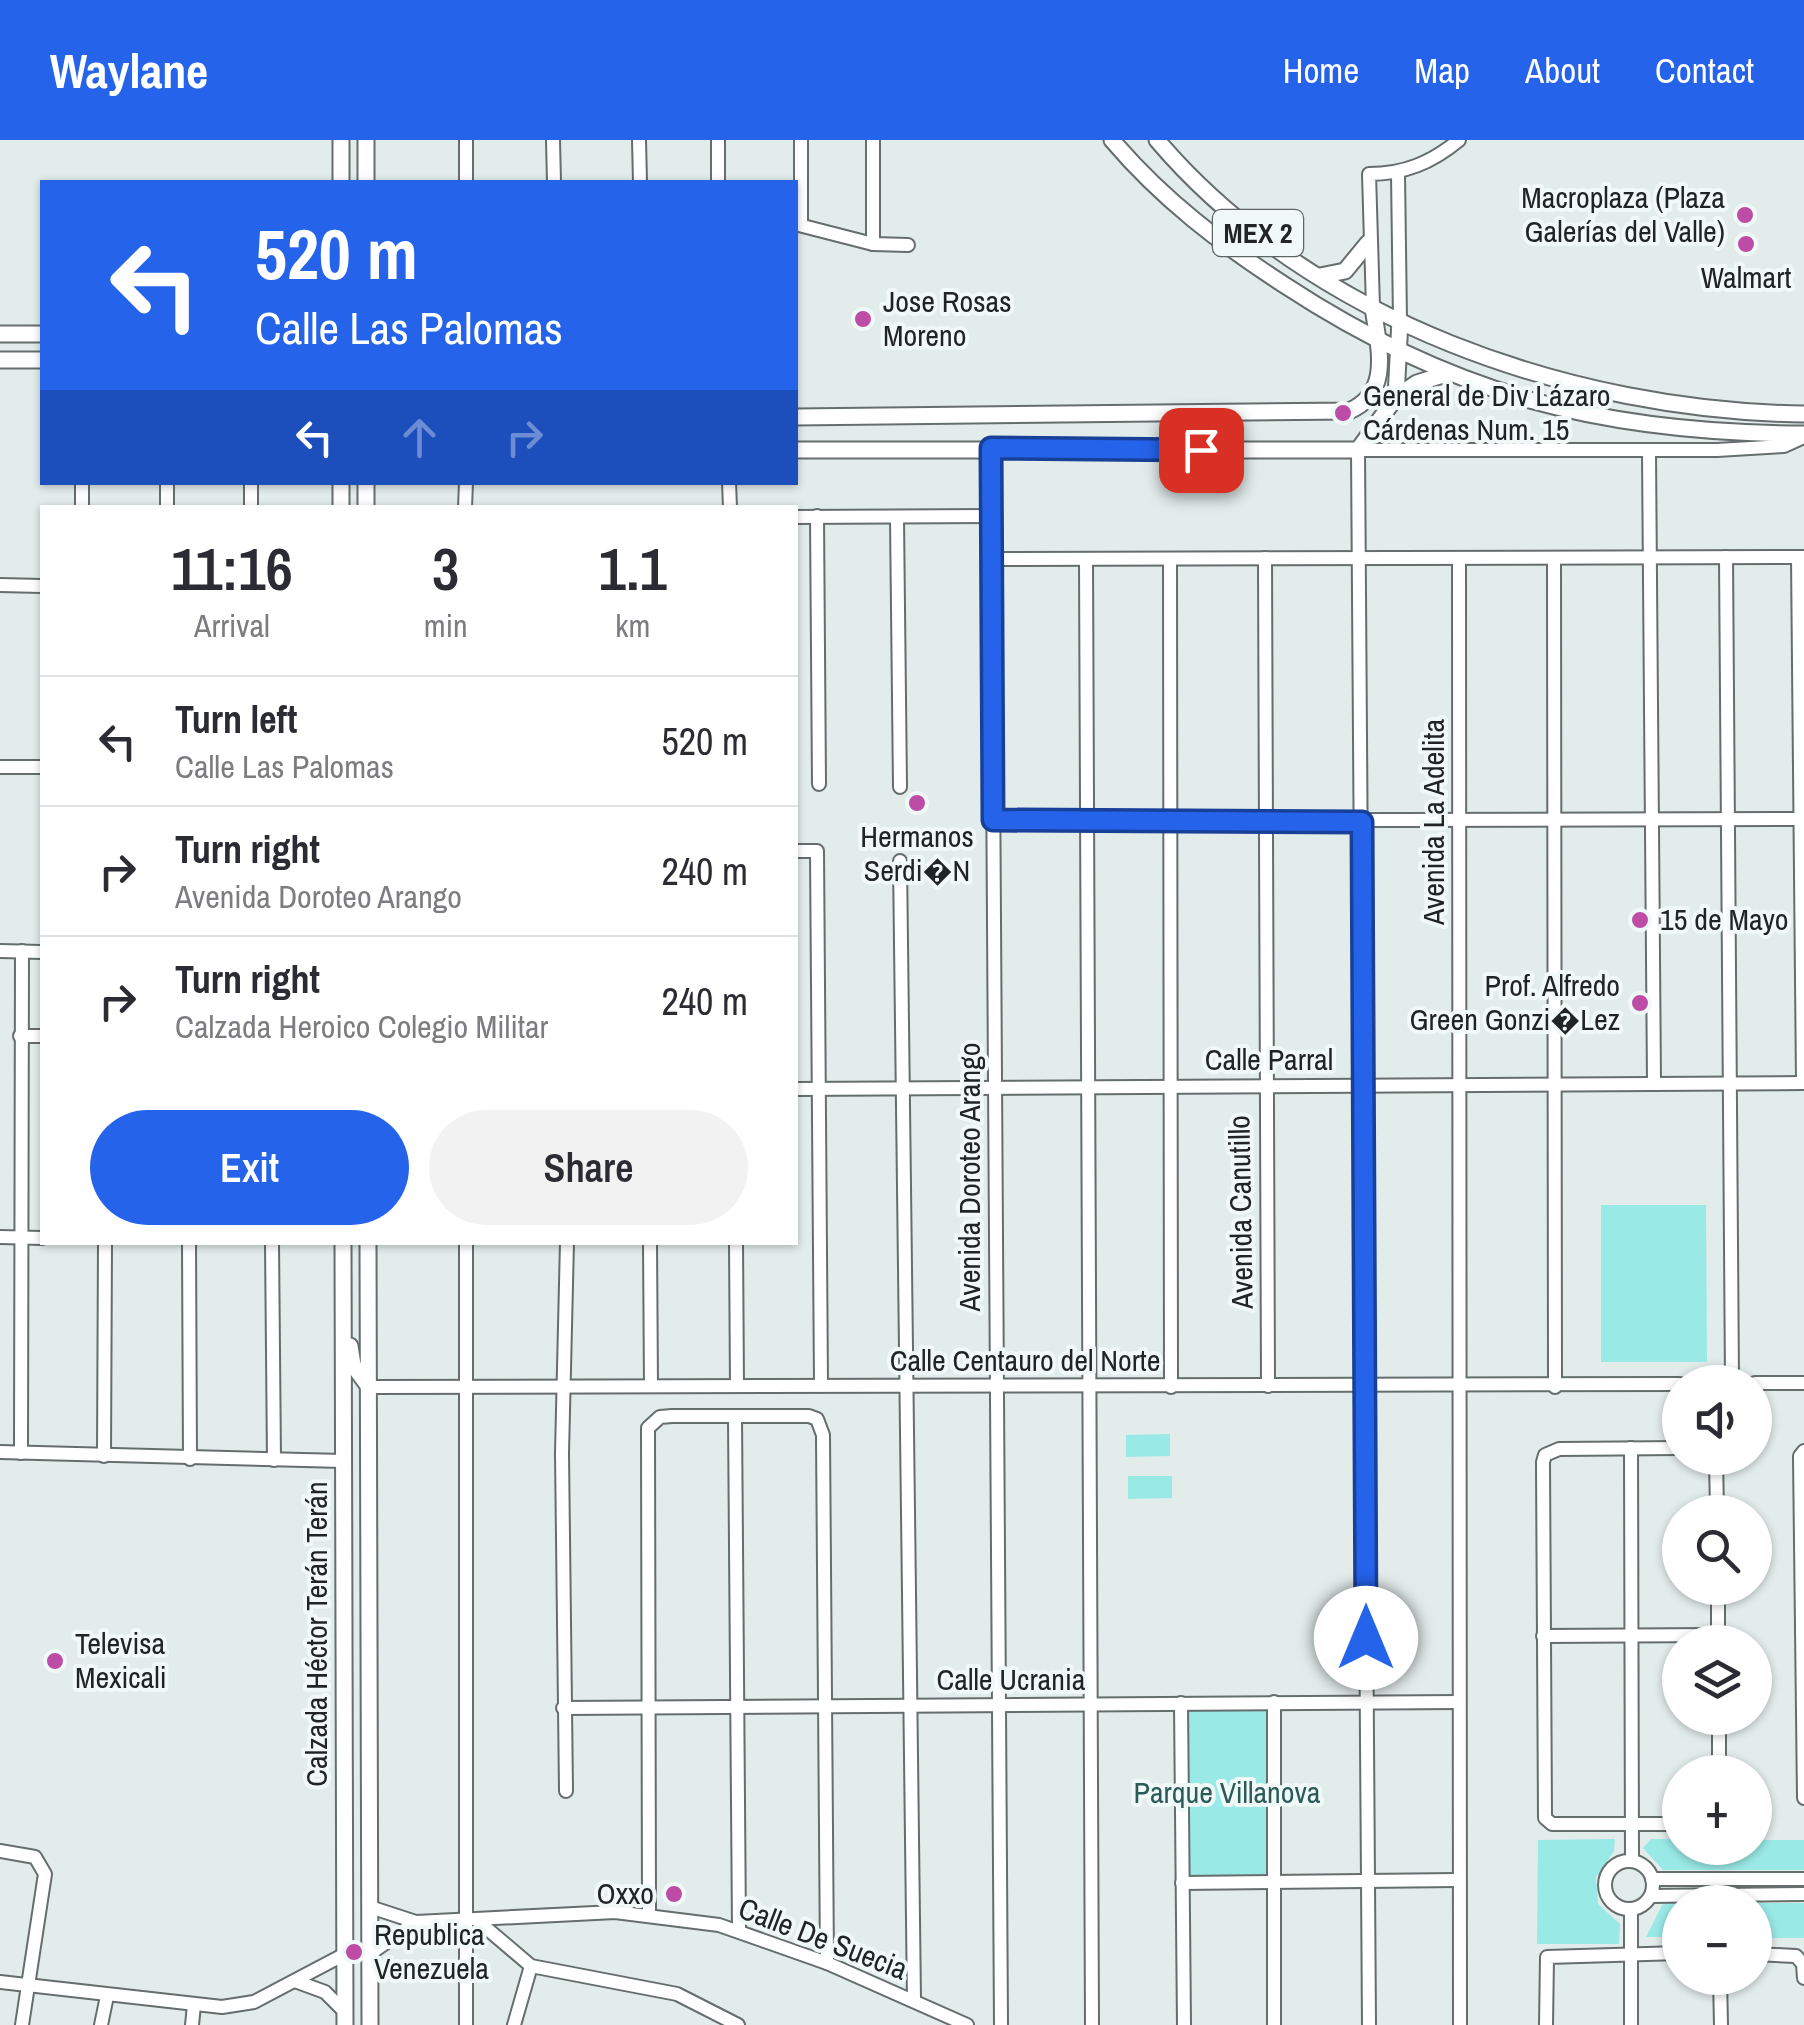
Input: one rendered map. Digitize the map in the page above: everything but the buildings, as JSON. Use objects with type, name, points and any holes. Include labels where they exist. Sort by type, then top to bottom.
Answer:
[{"type":"main road","points":[[341,140],[341,180]]},
{"type":"main road","points":[[366,140],[366,180]]},
{"type":"main road","name":"MEX 2","points":[[1112,140],[1161,192],[1236,254],[1400,355],[1527,400],[1648,425],[1804,436]]},
{"type":"main road","name":"MEX 2","points":[[1157,140],[1230,212],[1320,276],[1400,320],[1494,359],[1593,386],[1742,413],[1804,414]]},
{"type":"main road","points":[[1320,276],[1354,264],[1368,243]]},
{"type":"main road","points":[[798,417],[1349,411],[1370,400],[1376,390],[1378,344],[1373,307]]},
{"type":"main road","points":[[1396,397],[1400,320]]},
{"type":"main road","points":[[0,334],[40,334]]},
{"type":"main road","points":[[0,360],[40,360]]},
{"type":"main road","points":[[798,450],[1358,450],[1396,397],[1417,383],[1446,374]]},
{"type":"main road","points":[[882,449],[872,441],[874,426],[893,416]]},
{"type":"main road","points":[[821,450],[842,440],[846,429],[841,417]]},
{"type":"main road","name":"Calzada Héctor Terán Terán","points":[[368,1245],[370,2025]]},
{"type":"main road","points":[[343,1250],[349,1288],[350,1352],[358,1376],[369,1387]]},
{"type":"main road","name":"Calzada Héctor Terán Terán","points":[[343,1250],[345,2018]]},
{"type":"main road","points":[[344,1461],[359,1481],[361,1584],[370,1606]]},
{"type":"street","points":[[466,140],[466,180]]},
{"type":"street","points":[[554,140],[554,180]]},
{"type":"street","points":[[639,140],[640,180]]},
{"type":"street","points":[[718,140],[718,180]]},
{"type":"street","points":[[800,140],[798,224],[874,244],[908,244]]},
{"type":"street","points":[[874,140],[874,244]]},
{"type":"street","points":[[1373,307],[1368,243],[1369,174],[1398,174],[1459,140]]},
{"type":"street","points":[[1398,174],[1400,320]]},
{"type":"street","points":[[1369,2025],[1362,558],[1358,450],[1649,452],[1784,446],[1804,436]]},
{"type":"street","name":"Avenida Doroteo Arango","points":[[991,448],[1002,2025]]},
{"type":"street","points":[[1649,452],[1654,1083]]},
{"type":"street","points":[[817,516],[819,784]]},
{"type":"street","points":[[798,517],[991,516]]},
{"type":"street","points":[[897,518],[900,787]]},
{"type":"street","points":[[1726,557],[1732,1365]]},
{"type":"street","points":[[992,559],[1801,557],[1804,1083]]},
{"type":"street","name":"Avenida Canutillo","points":[[1265,558],[1268,1386]]},
{"type":"street","name":"Avenida La Adelita","points":[[1459,558],[1460,2025]]},
{"type":"street","points":[[1554,558],[1554,1387]]},
{"type":"street","points":[[1086,560],[1092,2025]]},
{"type":"street","points":[[1170,560],[1171,1387]]},
{"type":"street","points":[[0,585],[40,586]]},
{"type":"street","points":[[0,767],[40,768]]},
{"type":"street","points":[[993,820],[1802,820]]},
{"type":"street","points":[[798,851],[817,851],[821,1384]]},
{"type":"street","points":[[900,861],[914,2001]]},
{"type":"street","points":[[0,951],[40,952]]},
{"type":"street","points":[[21,1453],[22,951]]},
{"type":"street","points":[[20,1036],[40,1036]]},
{"type":"street","name":"Calle Parral","points":[[798,1089],[1804,1083]]},
{"type":"street","points":[[0,1238],[40,1238]]},
{"type":"street","points":[[104,1456],[105,1245]]},
{"type":"street","points":[[189,1245],[190,1459]]},
{"type":"street","points":[[272,1245],[274,1460]]},
{"type":"street","points":[[466,1245],[472,1921],[466,2025]]},
{"type":"street","points":[[566,1791],[567,1245]]},
{"type":"street","points":[[650,1245],[651,1386]]},
{"type":"street","points":[[736,1245],[737,1386]]},
{"type":"street","points":[[1772,1383],[1804,1383]]},
{"type":"street","name":"Calle Centauro del Norte","points":[[369,1387],[1662,1384]]},
{"type":"street","points":[[649,1914],[648,1428],[660,1417],[672,1416],[809,1416],[821,1425],[827,1962]]},
{"type":"street","points":[[734,1417],[739,1930]]},
{"type":"street","points":[[1662,1448],[1559,1448],[1544,1455],[1543,1462],[1545,1818],[1552,1824],[1662,1824]]},
{"type":"street","points":[[1630,1448],[1632,1861]]},
{"type":"street","points":[[0,1452],[344,1461]]},
{"type":"street","points":[[1802,1457],[1804,1798]]},
{"type":"street","points":[[1543,1636],[1662,1637]]},
{"type":"street","points":[[1274,1702],[1274,2025]]},
{"type":"street","name":"Calle Ucrania","points":[[564,1708],[1459,1702]]},
{"type":"street","points":[[1181,1703],[1184,2025]]},
{"type":"street","points":[[0,1851],[35,1857],[44,1874],[22,2025]]},
{"type":"street","points":[[1631,1909],[1609,1898],[1606,1881],[1615,1866],[1632,1861],[1645,1867],[1652,1879],[1650,1896]]},
{"type":"street","points":[[1652,1879],[1804,1879]]},
{"type":"street","points":[[1182,1883],[1458,1880]]},
{"type":"street","points":[[1631,1909],[1650,1896],[1804,1894]]},
{"type":"street","name":"Calle De Suecia","points":[[370,1906],[416,1922],[649,1914],[739,1930],[827,1962],[967,2025]]},
{"type":"street","points":[[1631,1909],[1632,2025]]},
{"type":"street","points":[[472,1921],[530,1966],[677,1994],[738,2025]]},
{"type":"street","points":[[370,1953],[416,1922]]},
{"type":"street","points":[[1546,2025],[1545,1964],[1553,1953],[1662,1953]]},
{"type":"street","points":[[0,1982],[194,2006],[254,2002],[345,1954]]},
{"type":"street","points":[[1772,1955],[1796,1956],[1804,1975]]},
{"type":"street","points":[[514,2025],[530,1966]]},
{"type":"street","points":[[295,1981],[325,1992],[345,2018]]},
{"type":"street","points":[[1720,1995],[1721,2025]]},
{"type":"street","points":[[102,2025],[106,1996]]},
{"type":"street","points":[[192,2025],[194,2006]]},
{"type":"green space","points":[[1601,1205],[1706,1205],[1707,1362],[1601,1362]]},
{"type":"green space","points":[[1170,1434],[1170,1456],[1126,1457],[1126,1435]]},
{"type":"green space","points":[[1128,1476],[1172,1476],[1172,1498],[1128,1499]]},
{"type":"green space","name":"Parque Villanova","points":[[1272,1703],[1272,1881],[1182,1882],[1182,1704]]},
{"type":"green space","points":[[1615,1839],[1614,1851],[1596,1877],[1598,1904],[1620,1924],[1619,1944],[1537,1944],[1538,1840]]},
{"type":"green space","points":[[1651,1839],[1662,1839],[1662,1865],[1772,1865],[1772,1840],[1804,1840],[1804,1870],[1663,1870],[1643,1848]]},
{"type":"green space","points":[[1772,1903],[1804,1903],[1804,1938],[1772,1938]]},
{"type":"green space","points":[[1662,1905],[1662,1937],[1646,1937]]},
{"type":"place","name":"Macroplaza (Plaza Galerías del Valle)","points":[[1745,215]]},
{"type":"place","name":"Walmart","points":[[1746,244]]},
{"type":"place","name":"Jose Rosas Moreno","points":[[863,319]]},
{"type":"place","name":"General de Div Lázaro Cárdenas Num. 15","points":[[1343,413]]},
{"type":"place","name":"Hermanos Serdi�N","points":[[917,803]]},
{"type":"place","name":"15 de Mayo","points":[[1640,920]]},
{"type":"place","name":"Prof. Alfredo Green Gonzi�Lez","points":[[1640,1003]]},
{"type":"place","name":"Televisa Mexicali","points":[[55,1661]]},
{"type":"place","name":"Oxxo","points":[[674,1894]]},
{"type":"place","name":"Republica Venezuela","points":[[354,1952]]},
{"type":"route","points":[[1201,450],[991,448],[993,820],[1362,822],[1366,1638]]}]
